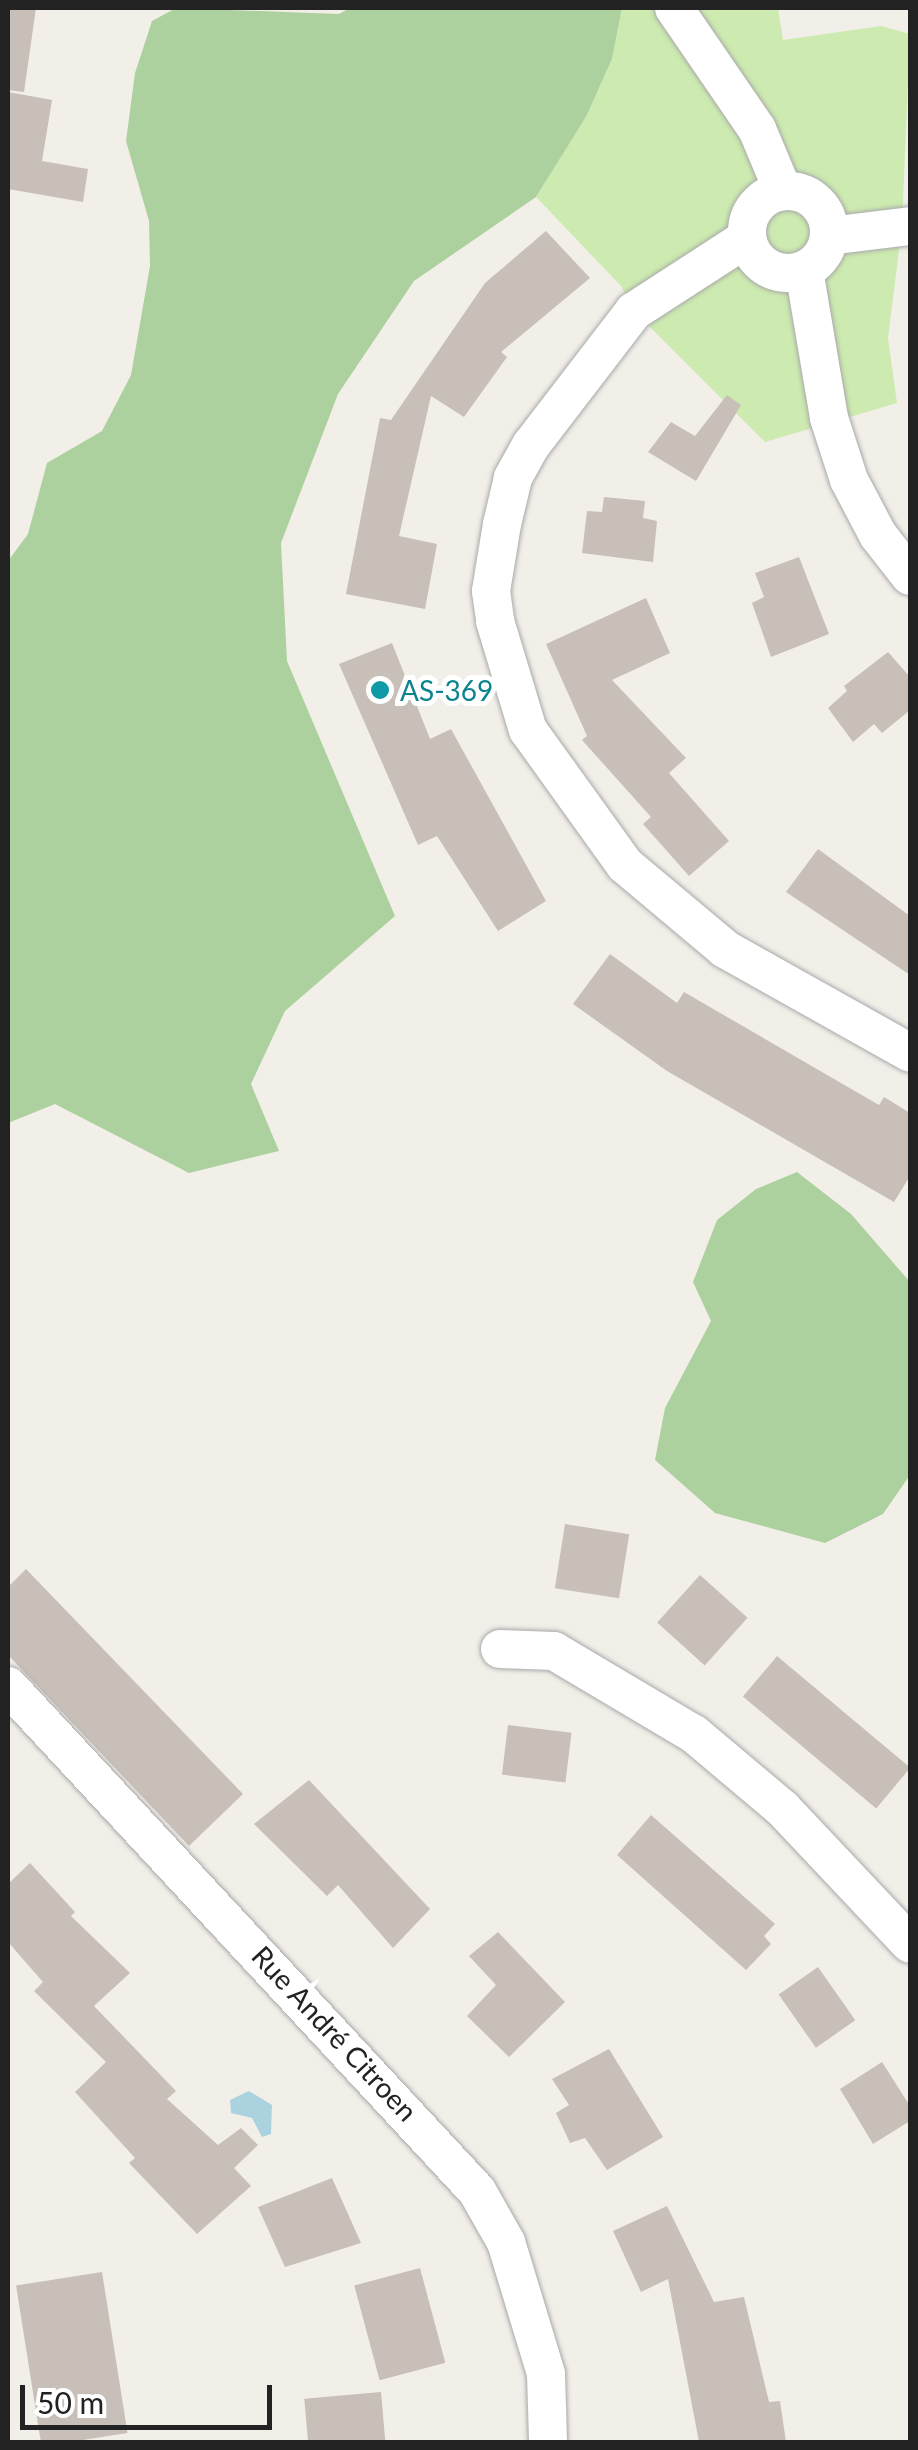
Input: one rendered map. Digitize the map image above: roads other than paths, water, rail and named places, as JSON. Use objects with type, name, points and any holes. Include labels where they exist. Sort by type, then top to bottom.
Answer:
[{"type":"street","points":[[674,8],[757,130],[782,191],[816,203],[829,236],[822,257],[804,270],[768,268],[746,238]]},
{"type":"street","points":[[782,191],[751,213],[746,238],[634,311],[531,445],[513,478],[502,524],[491,591],[495,621],[528,730],[625,866],[725,949],[910,1053]]},
{"type":"street","points":[[829,236],[910,226]]},
{"type":"street","points":[[804,270],[830,418],[849,480],[878,535],[910,576]]},
{"type":"street","points":[[500,1648],[554,1651],[694,1734],[783,1810],[910,1944]]},
{"type":"street","name":"Rue André Citroen","points":[[8,1686],[478,2191],[506,2242],[546,2374],[548,2442]]},
{"type":"water","points":[[249,2091],[272,2105],[271,2134],[262,2137],[252,2118],[231,2113],[230,2100]]},
{"type":"place","name":"AS-369","points":[[380,690]]}]
